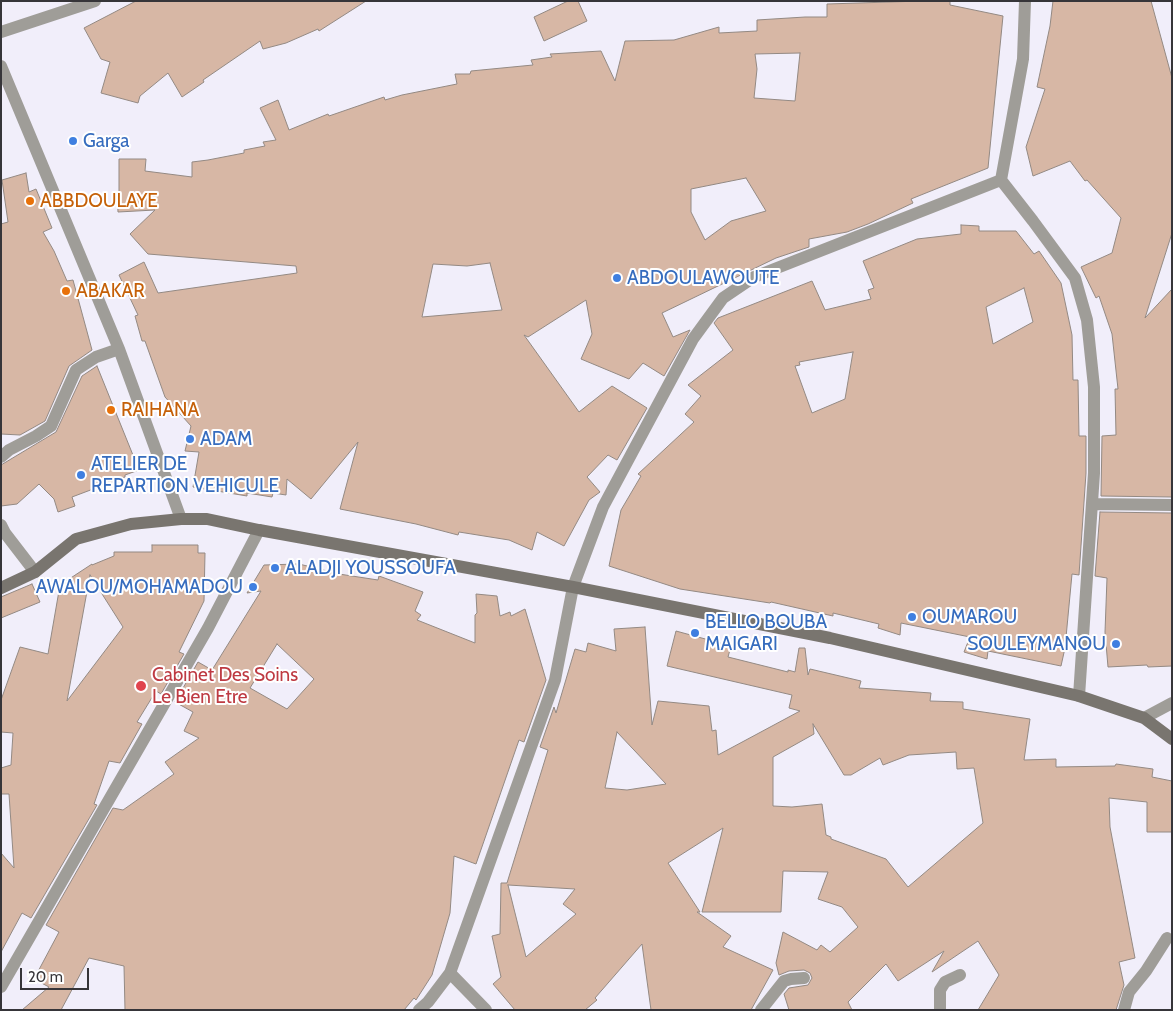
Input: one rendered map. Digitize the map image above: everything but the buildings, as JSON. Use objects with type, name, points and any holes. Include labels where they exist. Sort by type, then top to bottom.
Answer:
[{"type":"street","points":[[1,32],[95,1]]},
{"type":"street","points":[[1025,1],[1023,58],[1001,180],[1034,221],[1075,278],[1088,320],[1094,387],[1094,473],[1079,696]]},
{"type":"street","points":[[2,73],[119,349],[181,519]]},
{"type":"street","points":[[419,1010],[428,1002],[450,973],[555,680],[573,587],[603,507],[692,339],[723,298],[754,277],[1001,180]]},
{"type":"street","points":[[1,457],[9,450],[51,426],[76,370],[96,357],[119,349]]},
{"type":"street","points":[[1092,504],[1172,505]]},
{"type":"street","points":[[1,588],[34,572],[76,539],[131,524],[181,519],[208,519],[573,587],[830,638],[1079,696],[1144,718],[1172,739]]},
{"type":"street","points":[[1,525],[4,533],[28,561],[34,572]]},
{"type":"street","points":[[1,987],[208,628],[259,530]]},
{"type":"street","points":[[1144,718],[1172,703]]},
{"type":"street","points":[[1124,1010],[1129,992],[1146,971],[1166,938]]},
{"type":"street","points":[[450,973],[486,1010]]},
{"type":"street","points":[[940,1010],[940,990],[945,982],[960,975]]},
{"type":"street","points":[[761,1010],[784,981],[804,978]]},
{"type":"place","name":"Garga","points":[[73,141]]},
{"type":"place","name":"ABBDOULAYE","points":[[30,201]]},
{"type":"place","name":"ABDOULAWOUTE","points":[[617,278]]},
{"type":"place","name":"ABAKAR","points":[[66,291]]},
{"type":"place","name":"RAIHANA","points":[[111,410]]},
{"type":"place","name":"ADAM","points":[[190,439]]},
{"type":"place","name":"ATELIER DE REPARTION VEHICULE","points":[[81,475]]},
{"type":"place","name":"ALADJI YOUSSOUFA","points":[[275,568]]},
{"type":"place","name":"AWALOU/MOHAMADOU","points":[[253,587]]},
{"type":"place","name":"OUMAROU","points":[[912,617]]},
{"type":"place","name":"BELLO BOUBA MAIGARI","points":[[695,633]]},
{"type":"place","name":"SOULEYMANOU","points":[[1116,644]]},
{"type":"place","name":"Cabinet Des Soins Le Bien Etre","points":[[141,686]]}]
